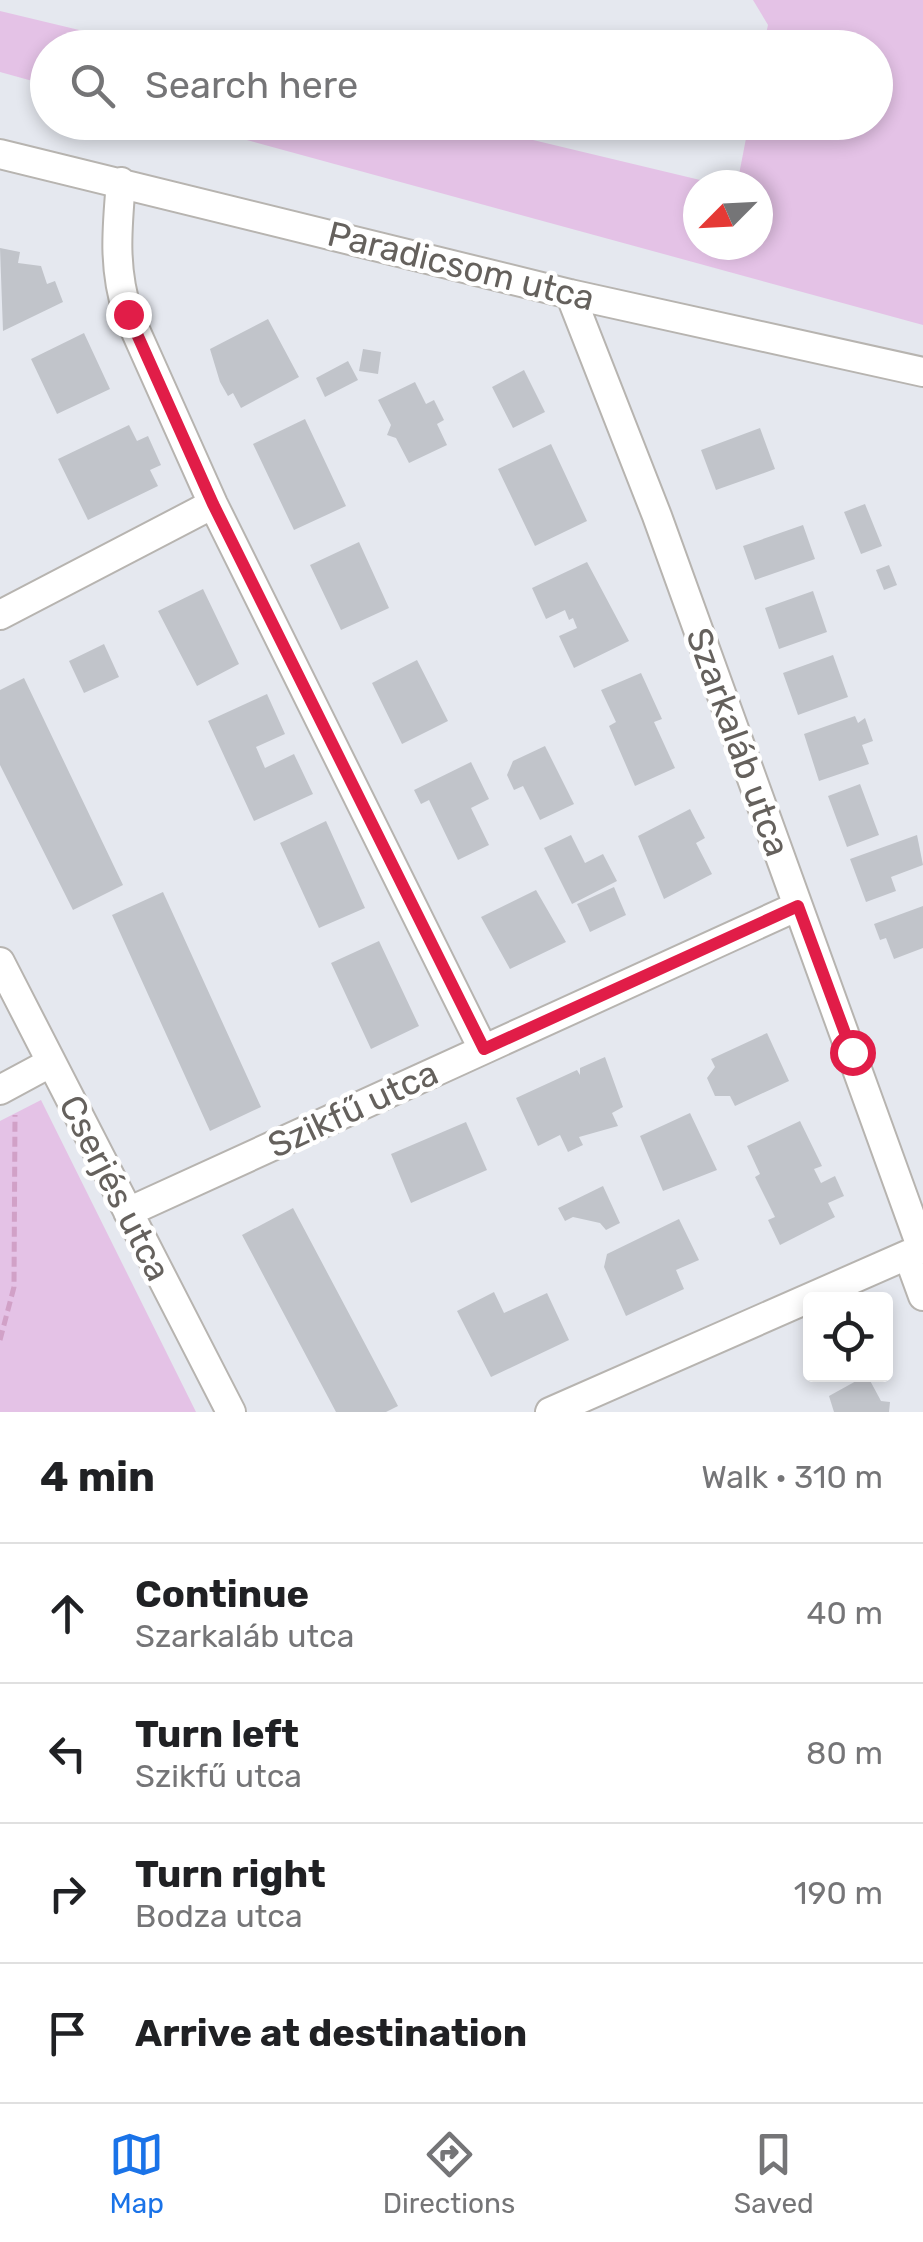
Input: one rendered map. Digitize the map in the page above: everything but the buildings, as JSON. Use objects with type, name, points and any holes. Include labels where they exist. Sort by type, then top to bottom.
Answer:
[{"type":"street","name":"Paradicsom utca","points":[[0,154],[570,294],[923,372]]},
{"type":"street","points":[[121,182],[118,284],[213,504],[484,1049]]},
{"type":"street","name":"Szarkaláb utca","points":[[570,294],[657,516],[798,906],[918,1251],[923,1296]]},
{"type":"street","points":[[0,615],[213,504]]},
{"type":"street","name":"Szikfű utca","points":[[128,1212],[798,906]]},
{"type":"street","name":"Cserjés utca","points":[[0,962],[231,1412]]},
{"type":"street","points":[[8,1086],[50,1063]]},
{"type":"street","points":[[550,1412],[918,1251]]},
{"type":"path","points":[[0,1340],[14,1287],[8,1086]]},
{"type":"shaded area","points":[[753,0],[923,0],[923,325],[686,260],[773,260],[773,170],[740,170],[746,140],[893,140],[893,30],[767,30],[768,25]]},
{"type":"shaded area","points":[[0,11],[79,30],[30,30],[30,80],[0,72]]},
{"type":"shaded area","points":[[247,140],[533,140],[683,176],[683,259]]},
{"type":"shaded area","points":[[41,1100],[196,1412],[0,1412],[0,1121]]},
{"type":"route","points":[[128,314],[213,504],[484,1049],[798,906],[852,1052]]}]
